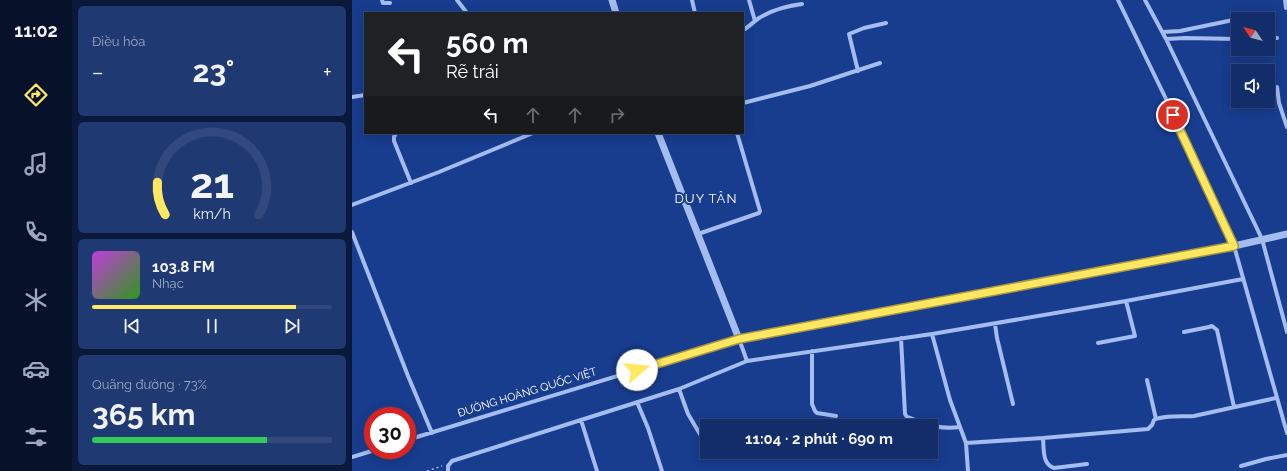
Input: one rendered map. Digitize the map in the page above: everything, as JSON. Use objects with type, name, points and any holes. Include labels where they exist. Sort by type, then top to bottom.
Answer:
[{"type":"street","points":[[382,0],[383,3],[390,3]]},
{"type":"street","points":[[457,0],[465,12]]},
{"type":"street","points":[[612,0],[616,12]]},
{"type":"street","points":[[692,0],[695,12]]},
{"type":"street","points":[[749,0],[755,21]]},
{"type":"street","points":[[1118,0],[1199,167],[1234,246],[1287,433]]},
{"type":"street","points":[[1145,0],[1163,32],[1262,239],[1287,332]]},
{"type":"street","points":[[1285,0],[1286,8]]},
{"type":"street","points":[[744,29],[783,4],[802,4]]},
{"type":"street","points":[[1163,32],[1180,31],[1231,21]]},
{"type":"street","points":[[858,71],[850,34],[864,28],[886,23]]},
{"type":"street","points":[[1166,39],[1185,38],[1231,40]]},
{"type":"street","points":[[744,103],[810,86],[880,63]]},
{"type":"street","points":[[1277,87],[1278,103],[1287,127]]},
{"type":"street","points":[[352,97],[364,95]]},
{"type":"street","points":[[396,134],[394,141],[411,183]]},
{"type":"street","points":[[352,205],[411,183],[528,134]]},
{"type":"street","points":[[658,134],[747,361]]},
{"type":"street","points":[[698,234],[759,213],[760,211],[737,134]]},
{"type":"street","points":[[352,232],[408,376],[432,433]]},
{"type":"street","name":"ĐƯỜNG HOÀNG QUỐC VIỆT","points":[[416,437],[740,342],[1234,246],[1287,234]]},
{"type":"street","points":[[448,471],[449,464],[452,461],[679,389],[747,361],[995,324],[1243,279]]},
{"type":"street","points":[[1098,342],[1135,336],[1126,301]]},
{"type":"street","points":[[995,324],[1013,404]]},
{"type":"street","points":[[1184,332],[1209,326],[1212,326],[1217,330],[1234,407]]},
{"type":"street","points":[[932,334],[950,400],[966,443],[968,471]]},
{"type":"street","points":[[901,338],[905,414],[907,417],[924,422],[933,427],[960,427]]},
{"type":"street","points":[[812,351],[813,408],[817,413],[836,416]]},
{"type":"street","points":[[966,443],[1148,429],[1152,426],[1156,418],[1147,380]]},
{"type":"street","points":[[679,389],[682,402],[700,434]]},
{"type":"street","points":[[1156,418],[1194,416],[1276,398]]},
{"type":"street","points":[[638,402],[662,471]]},
{"type":"street","points":[[581,420],[597,471]]},
{"type":"street","points":[[1043,438],[1045,459],[1047,464],[1054,468],[1062,469],[1087,464]]},
{"type":"street","points":[[352,457],[364,453]]},
{"type":"street","points":[[1241,466],[1259,460],[1287,455]]},
{"type":"path","points":[[427,471],[449,464]]},
{"type":"district","name":"DUY TÂN","points":[[706,198]]},
{"type":"route","points":[[637,370],[739,339],[1234,246],[1199,167],[1173,115]]}]
